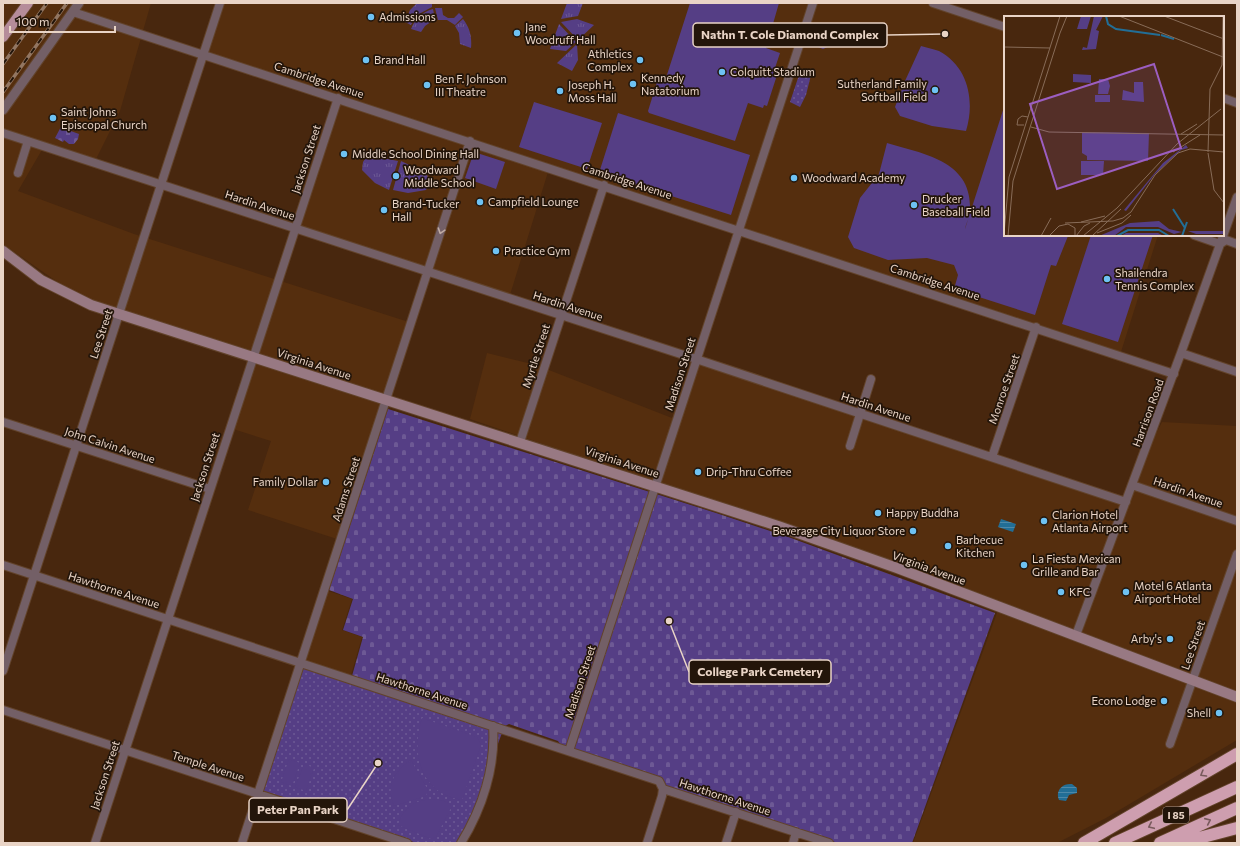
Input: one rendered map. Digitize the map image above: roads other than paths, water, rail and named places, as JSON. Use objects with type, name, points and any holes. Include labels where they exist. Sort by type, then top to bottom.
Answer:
[{"type":"highway","points":[[1084,843],[1237,754]]},
{"type":"highway","name":"I 85","points":[[1115,843],[1237,787]]},
{"type":"highway","name":"I 85","points":[[1160,843],[1237,808]]},
{"type":"highway","points":[[1180,843],[1237,828]]},
{"type":"main road","points":[[3,37],[28,3]]},
{"type":"main road","name":"Virginia Avenue","points":[[3,252],[59,290],[91,305],[785,528],[1076,635],[1237,697]]},
{"type":"street","points":[[3,110],[79,3]]},
{"type":"street","name":"Lee Street","points":[[3,671],[220,3]]},
{"type":"street","name":"Madison Street","points":[[568,751],[813,3]]},
{"type":"street","points":[[933,3],[1004,27]]},
{"type":"street","name":"Cambridge Avenue","points":[[73,12],[604,185],[1174,374]]},
{"type":"street","name":"Jackson Street","points":[[94,843],[338,98]]},
{"type":"street","points":[[1224,98],[1237,103]]},
{"type":"street","name":"Hardin Avenue","points":[[3,133],[696,359],[1126,502]]},
{"type":"street","points":[[18,173],[28,141]]},
{"type":"street","name":"Adams Street","points":[[242,843],[470,141]]},
{"type":"street","name":"Myrtle Street","points":[[520,442],[604,185]]},
{"type":"street","name":"Harrison Road","points":[[1224,233],[1237,197]]},
{"type":"street","points":[[1197,236],[1220,244],[1226,240],[1237,244]]},
{"type":"street","name":"Harrison Road","points":[[1076,635],[1174,374],[1223,236]]},
{"type":"street","name":"Monroe Street","points":[[992,457],[1036,328]]},
{"type":"street","points":[[1181,353],[1237,372]]},
{"type":"street","points":[[850,446],[871,379]]},
{"type":"street","name":"John Calvin Avenue","points":[[3,422],[210,489]]},
{"type":"street","name":"Hardin Avenue","points":[[1132,485],[1237,521]]},
{"type":"street","name":"Lee Street","points":[[1170,744],[1237,554]]},
{"type":"street","name":"Hawthorne Avenue","points":[[3,565],[659,781],[663,789],[829,843]]},
{"type":"street","name":"Temple Avenue","points":[[3,710],[407,843]]},
{"type":"street","points":[[461,843],[471,827],[483,799],[493,758],[493,726]]},
{"type":"street","points":[[647,843],[663,789]]},
{"type":"street","points":[[726,843],[736,812]]},
{"type":"street","points":[[793,843],[796,832]]},
{"type":"water","points":[[1001,519],[1016,524],[1013,532],[998,527]]},
{"type":"water","points":[[1068,784],[1072,784],[1077,788],[1077,793],[1069,795],[1066,801],[1059,800],[1058,794],[1060,788]]},
{"type":"railway","points":[[3,64],[47,3]]},
{"type":"railway","points":[[3,92],[67,3]]},
{"type":"place","name":"Admissions","points":[[371,17]]},
{"type":"place","name":"Jane Woodruff Hall","points":[[517,33]]},
{"type":"place","name":"Nathn T. Cole Diamond Complex","points":[[945,34]]},
{"type":"place","name":"Brand Hall","points":[[366,60]]},
{"type":"place","name":"Athletics Complex","points":[[640,60]]},
{"type":"place","name":"Colquitt Stadium","points":[[722,72]]},
{"type":"place","name":"Kennedy Natatorium","points":[[633,84]]},
{"type":"place","name":"Ben F. Johnson III Theatre","points":[[427,85]]},
{"type":"place","name":"Sutherland Family Softball Field","points":[[935,90]]},
{"type":"place","name":"Joseph H. Moss Hall","points":[[560,91]]},
{"type":"place","name":"Saint Johns Episcopal Church","points":[[53,118]]},
{"type":"place","name":"Middle School Dining Hall","points":[[344,154]]},
{"type":"place","name":"Woodward Middle School","points":[[396,176]]},
{"type":"place","name":"Woodward Academy","points":[[794,178]]},
{"type":"place","name":"Campfield Lounge","points":[[480,202]]},
{"type":"place","name":"Drucker Baseball Field","points":[[914,205]]},
{"type":"place","name":"Brand-Tucker Hall","points":[[384,210]]},
{"type":"place","name":"Practice Gym","points":[[496,251]]},
{"type":"place","name":"Shailendra Tennis Complex","points":[[1107,279]]},
{"type":"place","name":"Drip-Thru Coffee","points":[[698,472]]},
{"type":"place","name":"Family Dollar","points":[[326,482]]},
{"type":"place","name":"Happy Buddha","points":[[878,513]]},
{"type":"place","name":"Clarion Hotel Atlanta Airport","points":[[1044,521]]},
{"type":"place","name":"Beverage City Liquor Store","points":[[913,531]]},
{"type":"place","name":"Barbecue Kitchen","points":[[948,546]]},
{"type":"place","name":"La Fiesta Mexican Grille and Bar","points":[[1024,565]]},
{"type":"place","name":"KFC","points":[[1061,592]]},
{"type":"place","name":"Motel 6 Atlanta Airport Hotel","points":[[1126,592]]},
{"type":"place","name":"College Park Cemetery","points":[[669,621]]},
{"type":"place","name":"Arby's","points":[[1170,639]]},
{"type":"place","name":"Econo Lodge","points":[[1164,701]]},
{"type":"place","name":"Shell","points":[[1219,713]]},
{"type":"place","name":"Peter Pan Park","points":[[378,763]]}]
